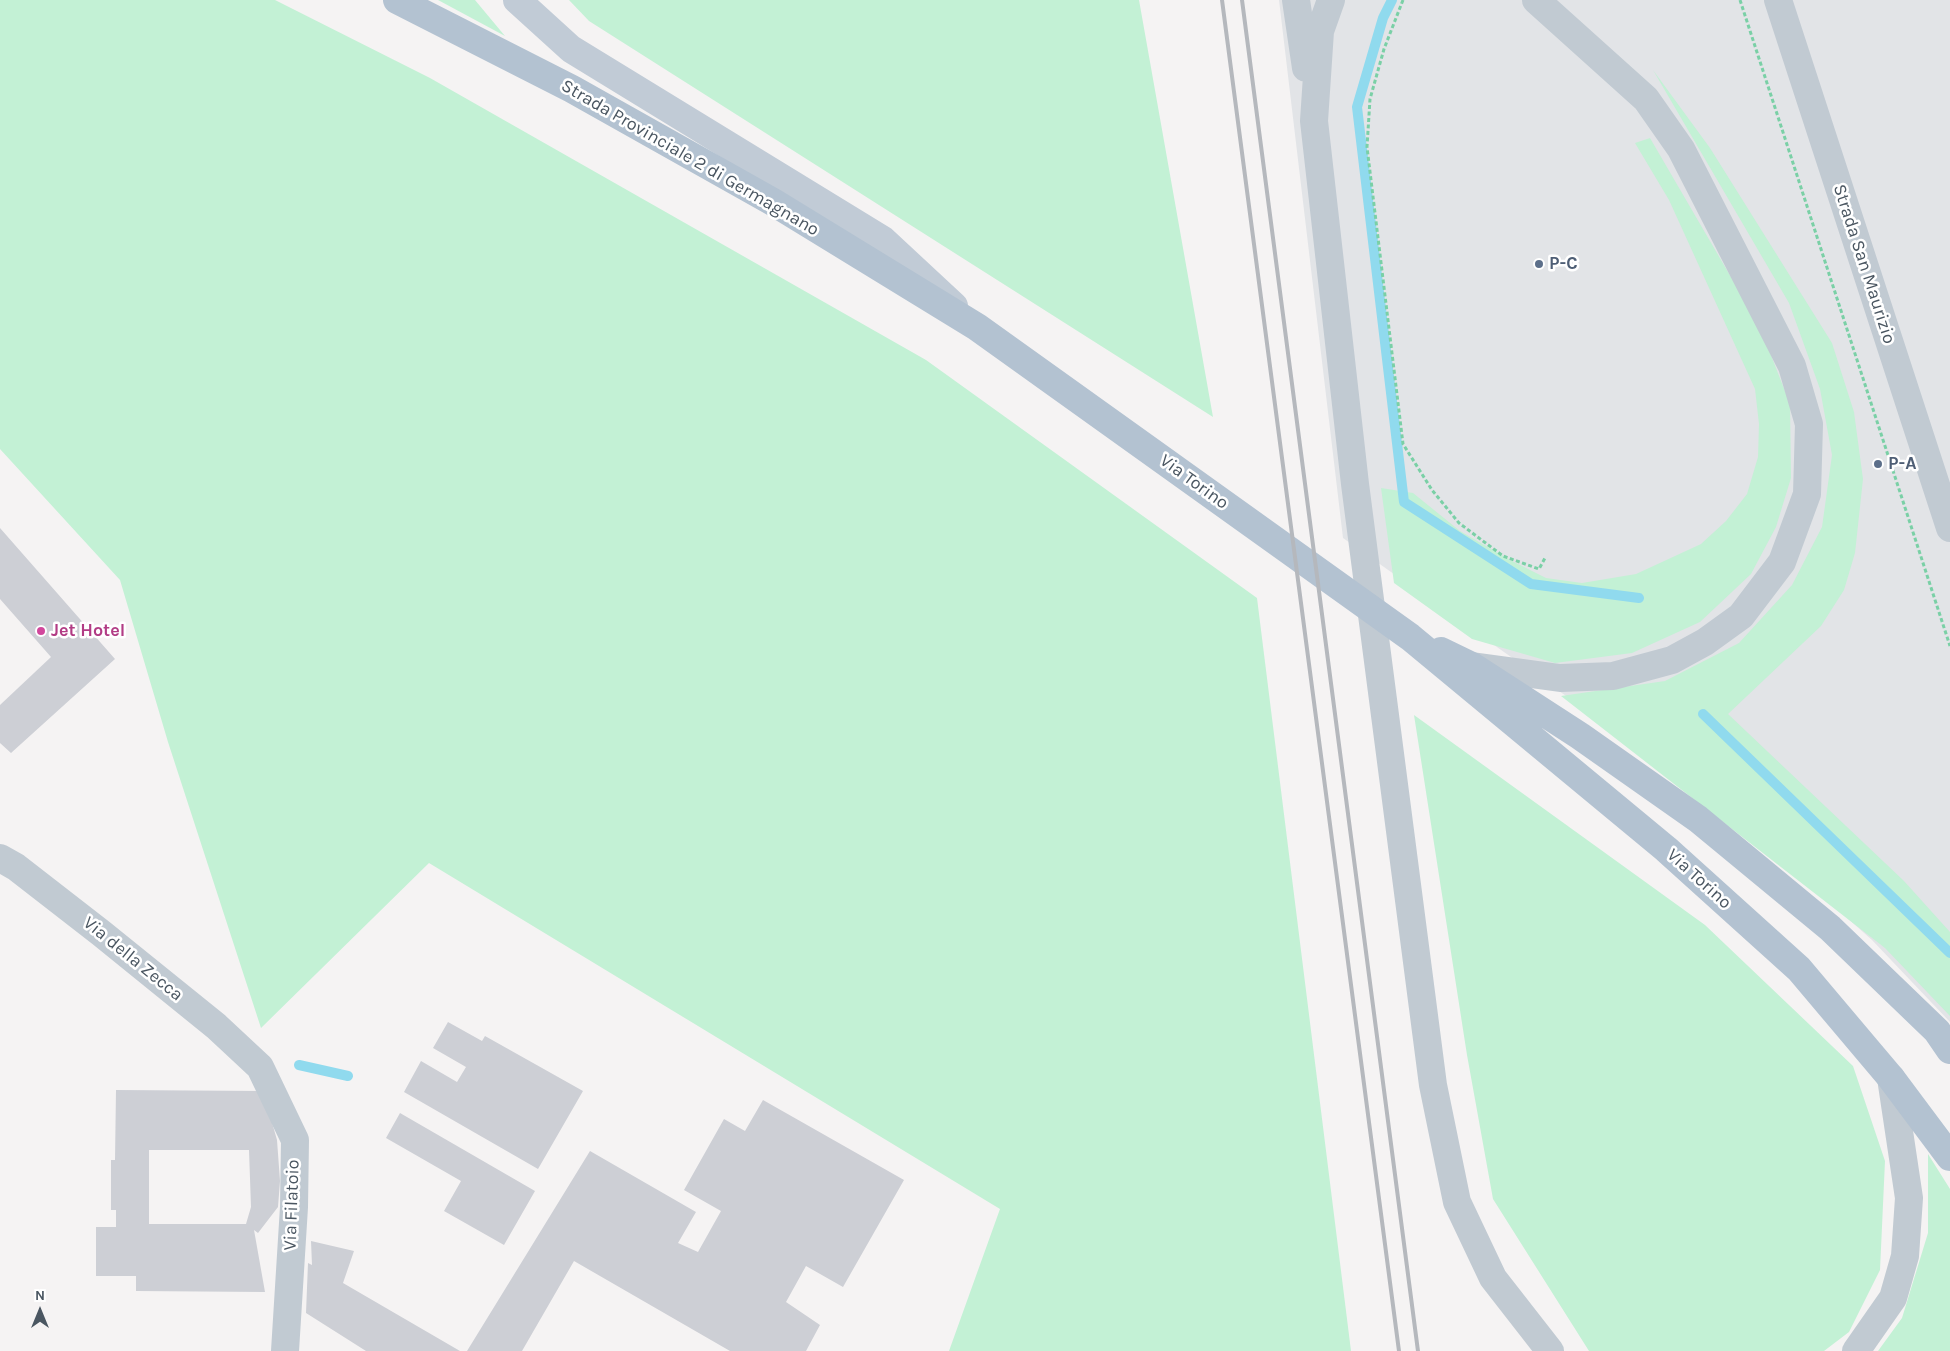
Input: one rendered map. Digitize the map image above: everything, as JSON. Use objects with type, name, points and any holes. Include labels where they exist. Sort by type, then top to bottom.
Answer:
[{"type":"main road","name":"Strada Provinciale 2 di Germagnano","points":[[397,0],[572,89],[773,202],[977,327]]},
{"type":"main road","points":[[517,0],[571,49],[883,240],[977,327]]},
{"type":"main road","name":"Via Torino","points":[[977,327],[1410,637],[1666,849],[1799,969],[1890,1078],[1950,1157]]},
{"type":"main road","name":"Via Torino","points":[[1410,637],[1472,666],[1580,736],[1698,819],[1830,928],[1937,1031],[1950,1050]]},
{"type":"street","points":[[1296,0],[1314,121],[1355,484],[1435,1094],[1457,1202],[1493,1278],[1549,1350]]},
{"type":"street","points":[[1314,121],[1320,31],[1331,0]]},
{"type":"street","points":[[1472,666],[1560,678],[1613,676],[1672,660],[1705,642],[1741,616],[1782,562],[1807,494],[1809,424],[1792,366],[1681,149],[1646,99],[1536,0]]},
{"type":"street","name":"Strada San Maurizio","points":[[1778,0],[1950,528]]},
{"type":"street","name":"Via della Zecca","points":[[0,858],[16,867],[101,933],[216,1026],[260,1067]]},
{"type":"street","name":"Via Filatoio","points":[[260,1067],[295,1140],[294,1206],[285,1351]]},
{"type":"street","points":[[1856,1351],[1893,1298],[1905,1256],[1909,1198],[1890,1078]]},
{"type":"path","points":[[1403,0],[1384,49],[1370,99],[1367,147],[1403,444],[1432,490],[1459,523],[1504,556],[1539,569],[1545,558]]},
{"type":"path","points":[[1740,0],[1950,646]]},
{"type":"shaded area","points":[[1279,0],[1950,0],[1950,1022],[1872,940],[1765,845],[1648,754],[1343,538]]},
{"type":"green space","points":[[0,0],[275,0],[430,78],[926,360],[1257,598],[1351,1351],[949,1351],[1000,1209],[429,863],[261,1028],[168,742],[120,580],[0,449]]},
{"type":"green space","points":[[438,0],[475,0],[505,36]]},
{"type":"green space","points":[[569,0],[1139,0],[1213,417],[589,21]]},
{"type":"green space","points":[[1653,70],[1710,148],[1832,343],[1854,412],[1863,479],[1855,553],[1844,590],[1821,626],[1728,714],[1904,881],[1950,932],[1950,1016],[1885,948],[1561,696],[1665,681],[1739,643],[1792,585],[1822,527],[1832,455],[1820,389],[1789,303]]},
{"type":"green space","points":[[1650,138],[1760,327],[1790,404],[1791,478],[1776,527],[1751,574],[1700,622],[1632,653],[1555,663],[1472,639],[1394,583],[1381,488],[1413,493],[1460,531],[1546,578],[1582,583],[1636,574],[1701,544],[1726,521],[1747,494],[1758,457],[1759,424],[1755,389],[1669,200],[1635,143]]},
{"type":"green space","points":[[1414,715],[1705,925],[1853,1066],[1885,1161],[1880,1270],[1849,1332],[1824,1351],[1589,1351],[1493,1199],[1467,1055]]},
{"type":"green space","points":[[1928,1154],[1950,1189],[1950,1351],[1878,1351],[1902,1318],[1928,1233]]},
{"type":"building","points":[[0,528],[115,659],[11,753],[0,743],[0,705],[51,657],[0,599]]},
{"type":"building","points":[[448,1022],[482,1041],[485,1036],[583,1091],[538,1169],[404,1092],[421,1061],[457,1082],[466,1067],[433,1048]]},
{"type":"building","points":[[116,1090],[263,1091],[277,1140],[280,1181],[278,1207],[258,1233],[254,1230],[265,1292],[136,1291],[136,1276],[96,1276],[96,1227],[116,1227],[116,1210],[111,1210],[111,1160],[115,1160]],"holes":[[[149,1150],[249,1150],[251,1207],[246,1224],[149,1224]]]},
{"type":"building","points":[[763,1100],[904,1180],[843,1287],[806,1266],[786,1302],[820,1325],[806,1351],[730,1351],[574,1261],[522,1351],[467,1351],[590,1151],[696,1212],[678,1243],[698,1252],[721,1211],[684,1190],[724,1119],[745,1131]]},
{"type":"building","points":[[400,1113],[535,1191],[504,1245],[444,1211],[461,1181],[386,1138]]},
{"type":"building","points":[[311,1241],[354,1251],[343,1283],[460,1351],[366,1351],[306,1313],[308,1263],[312,1265]]},
{"type":"waterway","points":[[1392,0],[1383,18],[1357,107],[1404,502],[1531,584],[1639,598]]},
{"type":"waterway","points":[[1703,714],[1950,953]]},
{"type":"waterway","points":[[299,1065],[348,1076]]},
{"type":"railway","points":[[1222,0],[1399,1351]]},
{"type":"railway","points":[[1242,0],[1418,1351]]},
{"type":"place","name":"P-C","points":[[1539,264]]},
{"type":"place","name":"P-A","points":[[1878,464]]},
{"type":"place","name":"Jet Hotel","points":[[41,631]]}]
